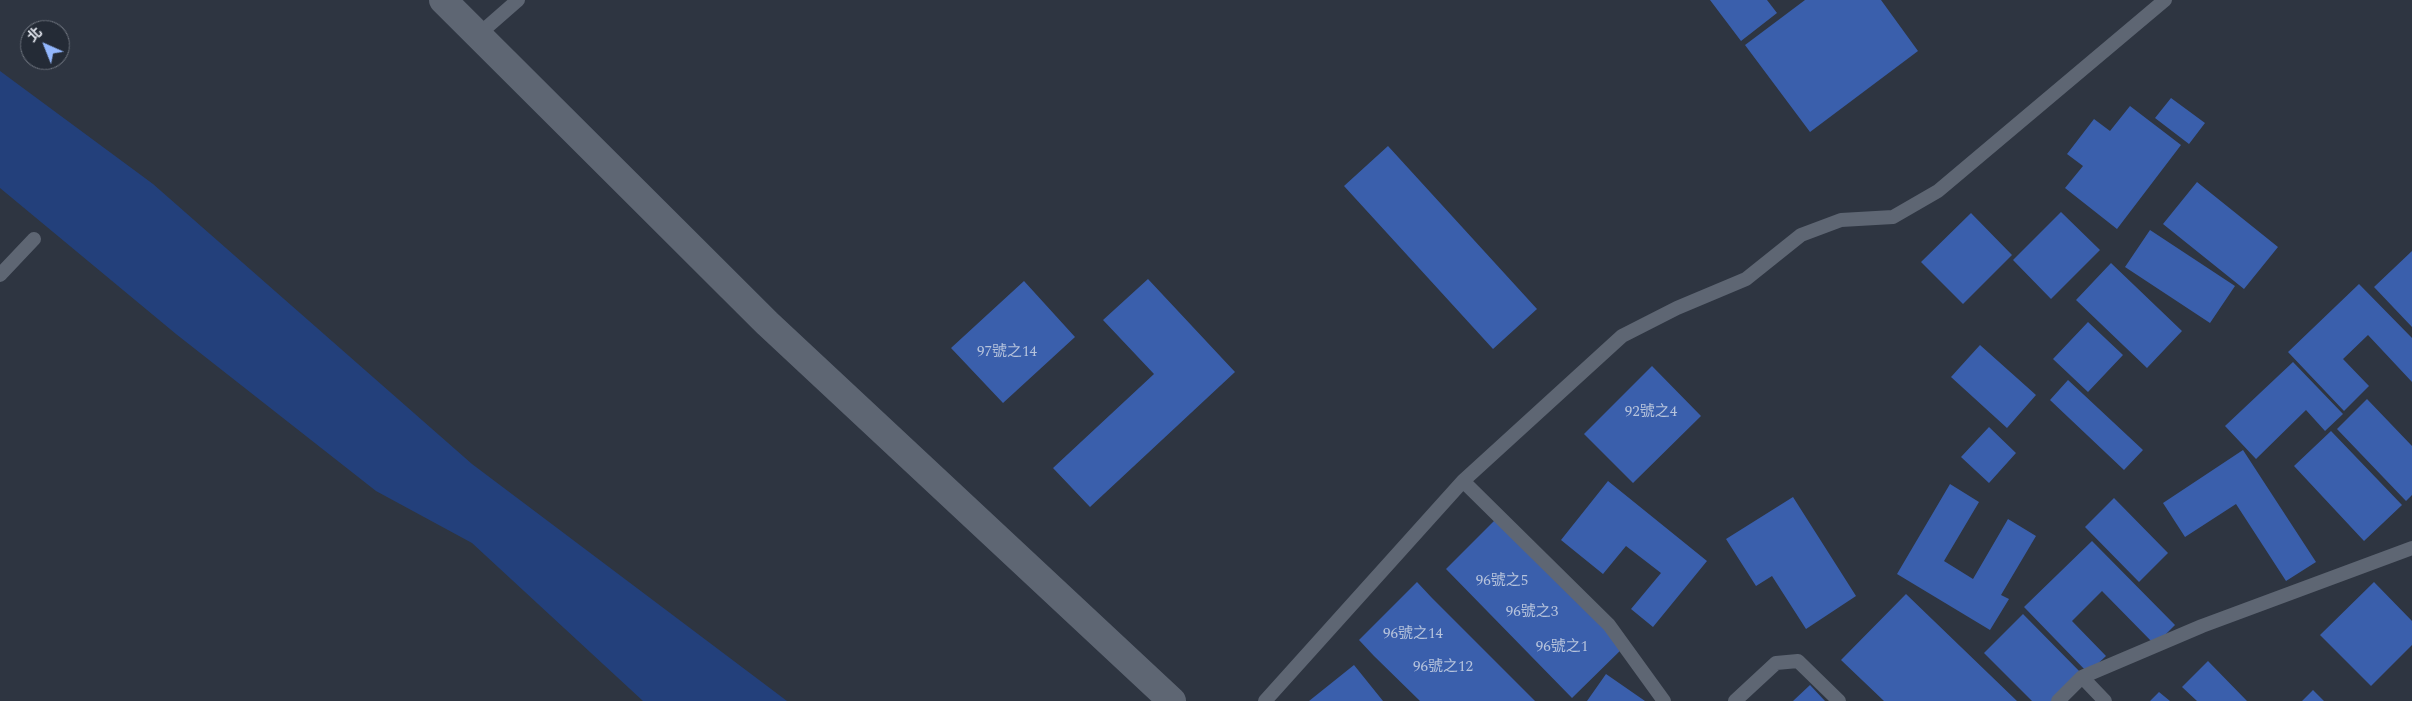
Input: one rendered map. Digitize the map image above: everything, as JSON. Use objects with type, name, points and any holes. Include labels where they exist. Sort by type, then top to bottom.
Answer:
[{"type":"street","points":[[443,0],[767,323],[1172,701]]},
{"type":"lane","points":[[478,36],[518,0]]},
{"type":"lane","points":[[1265,701],[1463,481],[1622,336],[1677,308],[1746,279],[1801,235],[1842,220],[1893,217],[1938,191],[2165,0]]},
{"type":"lane","points":[[0,275],[34,239]]},
{"type":"lane","points":[[1463,481],[1609,625],[1664,701]]},
{"type":"lane","points":[[2058,701],[2082,677],[2202,626],[2412,548]]},
{"type":"lane","points":[[1735,701],[1776,663],[1798,661],[1839,701]]},
{"type":"lane","points":[[2082,677],[2106,701]]},
{"type":"shaded area","points":[[0,71],[153,184],[472,464],[787,701],[643,701],[472,543],[376,491],[176,334],[0,188]]},
{"type":"building","points":[[1710,0],[1767,0],[1777,13],[1741,41]]},
{"type":"building","points":[[1805,0],[1881,0],[1918,51],[1810,132],[1745,45]]},
{"type":"building","points":[[2171,98],[2205,123],[2189,144],[2155,118]]},
{"type":"building","points":[[2130,106],[2181,145],[2117,229],[2065,188],[2083,166],[2067,154],[2094,119],[2110,131]]},
{"type":"building","points":[[1388,146],[1537,309],[1493,349],[1344,186]]},
{"type":"building","points":[[2197,182],[2278,247],[2244,289],[2163,224]]},
{"type":"building","points":[[2061,212],[2100,250],[2051,299],[2013,260]]},
{"type":"building","points":[[1971,213],[2012,255],[1963,304],[1921,262]]},
{"type":"building","points":[[2150,230],[2235,286],[2210,323],[2125,267]]},
{"type":"building","points":[[2412,251],[2412,327],[2374,287]]},
{"type":"building","points":[[2111,263],[2182,331],[2147,368],[2076,300]]},
{"type":"building","points":[[1148,279],[1235,372],[1090,507],[1053,468],[1154,374],[1103,320]]},
{"type":"building","points":[[1024,281],[1075,337],[1003,403],[951,348]]},
{"type":"building","points":[[2359,284],[2412,338],[2412,382],[2368,335],[2343,359],[2369,386],[2344,411],[2288,352]]},
{"type":"building","points":[[2088,322],[2123,355],[2088,392],[2053,359]]},
{"type":"building","points":[[1980,345],[2036,395],[2007,428],[1951,377]]},
{"type":"building","points":[[2293,362],[2343,414],[2325,431],[2306,410],[2256,459],[2225,426]]},
{"type":"building","points":[[1652,366],[1701,416],[1633,483],[1584,434]]},
{"type":"building","points":[[2068,380],[2143,450],[2124,470],[2050,400]]},
{"type":"building","points":[[2367,399],[2412,446],[2412,495],[2406,501],[2337,429]]},
{"type":"building","points":[[1989,427],[2016,453],[1989,483],[1961,457]]},
{"type":"building","points":[[2331,431],[2402,505],[2364,541],[2294,466]]},
{"type":"building","points":[[2243,450],[2316,562],[2286,581],[2236,504],[2185,537],[2163,503]]},
{"type":"building","points":[[1608,481],[1707,561],[1653,627],[1631,609],[1661,573],[1626,546],[1603,574],[1561,540]]},
{"type":"building","points":[[1950,484],[1979,502],[1944,561],[1973,579],[2008,519],[2036,536],[2001,595],[2009,599],[1990,630],[1897,574]]},
{"type":"building","points":[[1793,497],[1856,596],[1806,629],[1772,576],[1756,586],[1726,539]]},
{"type":"building","points":[[2114,498],[2168,553],[2139,582],[2085,527]]},
{"type":"building","points":[[1500,515],[1627,644],[1572,698],[1446,569]]},
{"type":"building","points":[[2092,541],[2175,625],[2155,645],[2102,591],[2072,621],[2106,656],[2088,673],[2024,607]]},
{"type":"building","points":[[1417,582],[1535,701],[1420,701],[1374,656],[1359,640]]},
{"type":"building","points":[[2374,582],[2412,621],[2412,645],[2371,686],[2320,635]]},
{"type":"building","points":[[1906,594],[2017,701],[1884,701],[1841,660]]},
{"type":"building","points":[[2023,614],[2084,676],[2059,701],[2032,701],[1984,653]]},
{"type":"building","points":[[2208,661],[2247,701],[2197,701],[2182,687]]},
{"type":"building","points":[[1354,665],[1383,701],[1309,701]]},
{"type":"building","points":[[1606,674],[1645,701],[1587,701]]},
{"type":"building","points":[[1810,685],[1825,701],[1793,701]]},
{"type":"building","points":[[2313,690],[2324,701],[2302,701]]},
{"type":"building","points":[[2159,692],[2170,701],[2150,701]]}]
